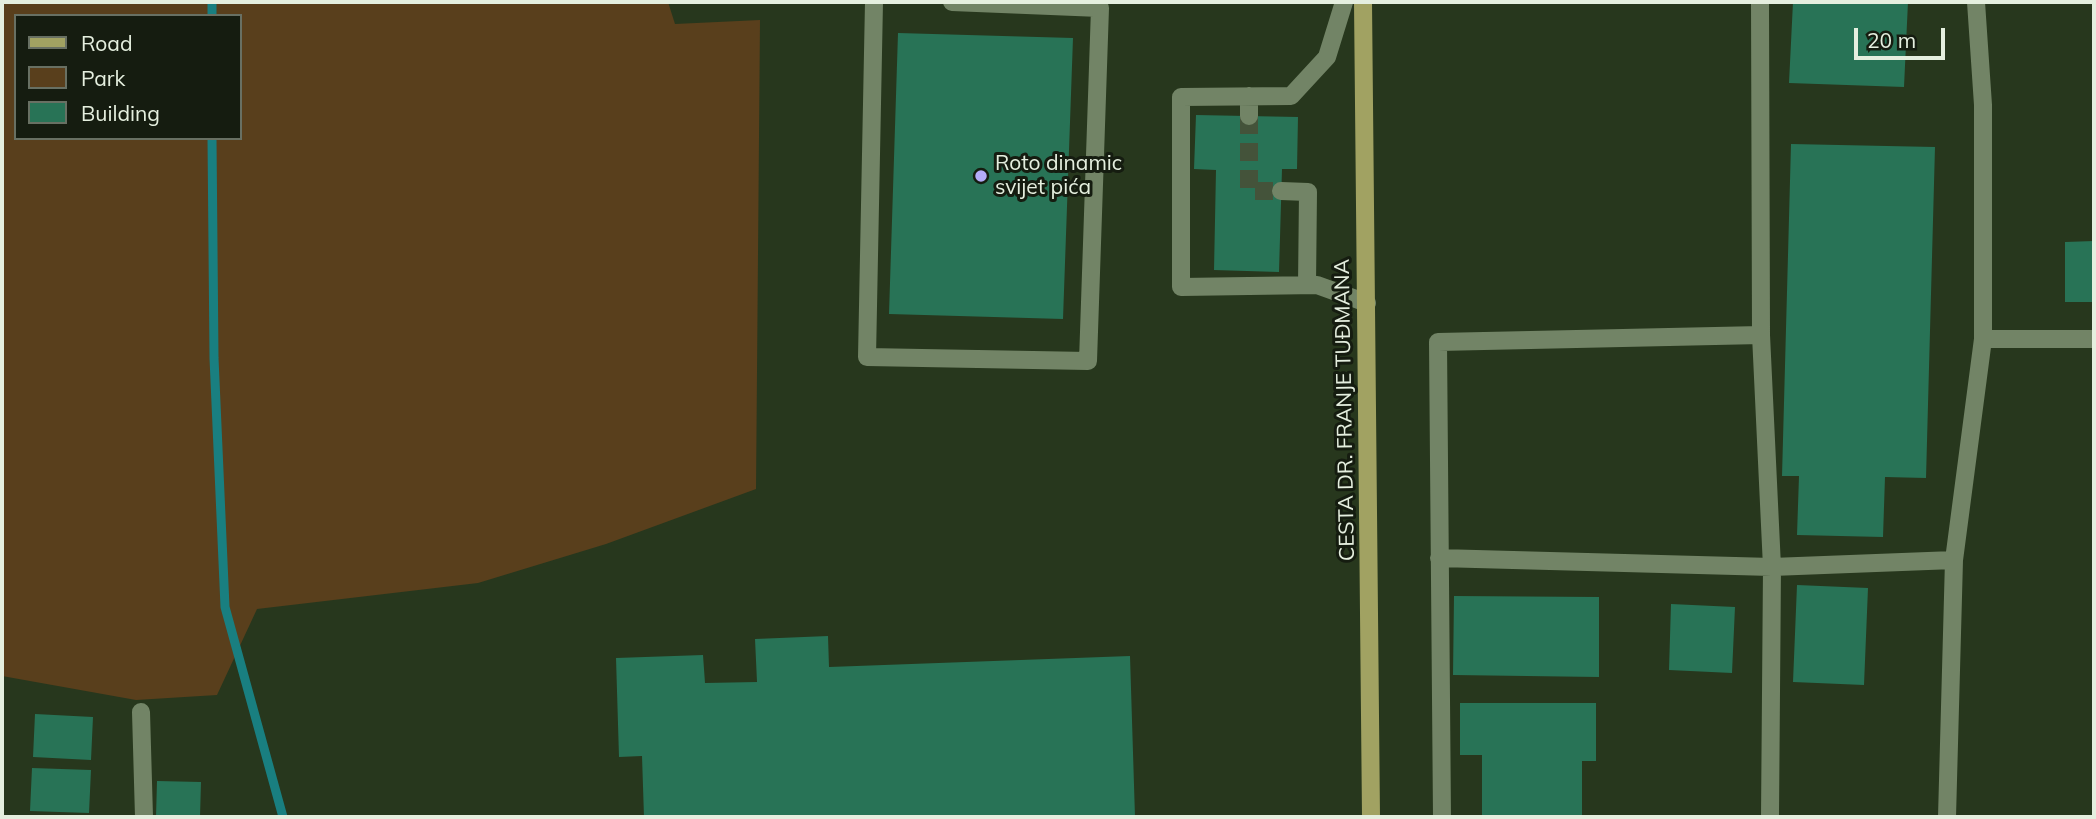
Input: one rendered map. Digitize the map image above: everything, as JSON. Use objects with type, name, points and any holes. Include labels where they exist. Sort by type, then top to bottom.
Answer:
[{"type":"main road","name":"CESTA DR. FRANJE TUĐMANA","points":[[1363,2],[1371,817]]},
{"type":"lane","points":[[874,2],[867,357],[1088,361],[1100,8],[952,2]]},
{"type":"lane","points":[[1344,2],[1327,57],[1291,96],[1181,97],[1181,287],[1317,285],[1367,303]]},
{"type":"lane","points":[[1760,2],[1761,335],[1772,567],[1770,817]]},
{"type":"lane","points":[[1947,817],[1954,560],[1983,339],[1983,105],[1976,2]]},
{"type":"lane","points":[[1249,96],[1249,117]]},
{"type":"lane","points":[[1281,191],[1308,192],[1307,285]]},
{"type":"lane","points":[[1441,817],[1438,342],[1761,335]]},
{"type":"lane","points":[[1983,339],[2094,338]]},
{"type":"lane","points":[[1440,558],[1772,567],[1954,560]]},
{"type":"lane","points":[[141,712],[144,817]]},
{"type":"green space","points":[[2,2],[668,2],[675,24],[760,20],[756,489],[606,544],[478,583],[257,609],[217,695],[136,700],[2,676]]},
{"type":"building","points":[[1793,2],[1908,2],[1904,87],[1789,83]]},
{"type":"building","name":"Roto dinamic svijet pića","points":[[898,33],[1073,38],[1063,319],[889,314]]},
{"type":"building","points":[[1196,115],[1298,117],[1297,169],[1282,169],[1279,272],[1214,270],[1216,170],[1194,169]]},
{"type":"building","points":[[1791,144],[1935,147],[1926,478],[1885,477],[1883,537],[1797,535],[1799,476],[1782,476]]},
{"type":"building","points":[[2094,241],[2094,302],[2065,302],[2065,242]]},
{"type":"building","points":[[1797,585],[1868,588],[1864,685],[1793,682]]},
{"type":"building","points":[[1454,596],[1599,597],[1599,677],[1453,675]]},
{"type":"building","points":[[1671,604],[1735,607],[1732,673],[1669,670]]},
{"type":"building","points":[[828,636],[829,667],[1130,656],[1135,817],[644,817],[642,756],[619,757],[616,658],[703,655],[705,683],[757,682],[755,639]]},
{"type":"building","points":[[1460,703],[1596,703],[1596,761],[1582,761],[1582,815],[1482,815],[1482,755],[1460,755]]},
{"type":"building","points":[[35,714],[93,717],[91,760],[33,757]]},
{"type":"building","points":[[32,768],[91,770],[89,813],[30,811]]},
{"type":"building","points":[[157,781],[201,782],[200,817],[156,817]]},
{"type":"waterway","points":[[212,2],[212,14]]},
{"type":"waterway","points":[[212,140],[214,358],[225,607],[283,817]]},
{"type":"tunnel","points":[[1249,116],[1249,191],[1281,191]]},
{"type":"place","name":"Roto dinamic svijet pića","points":[[981,176]]}]
